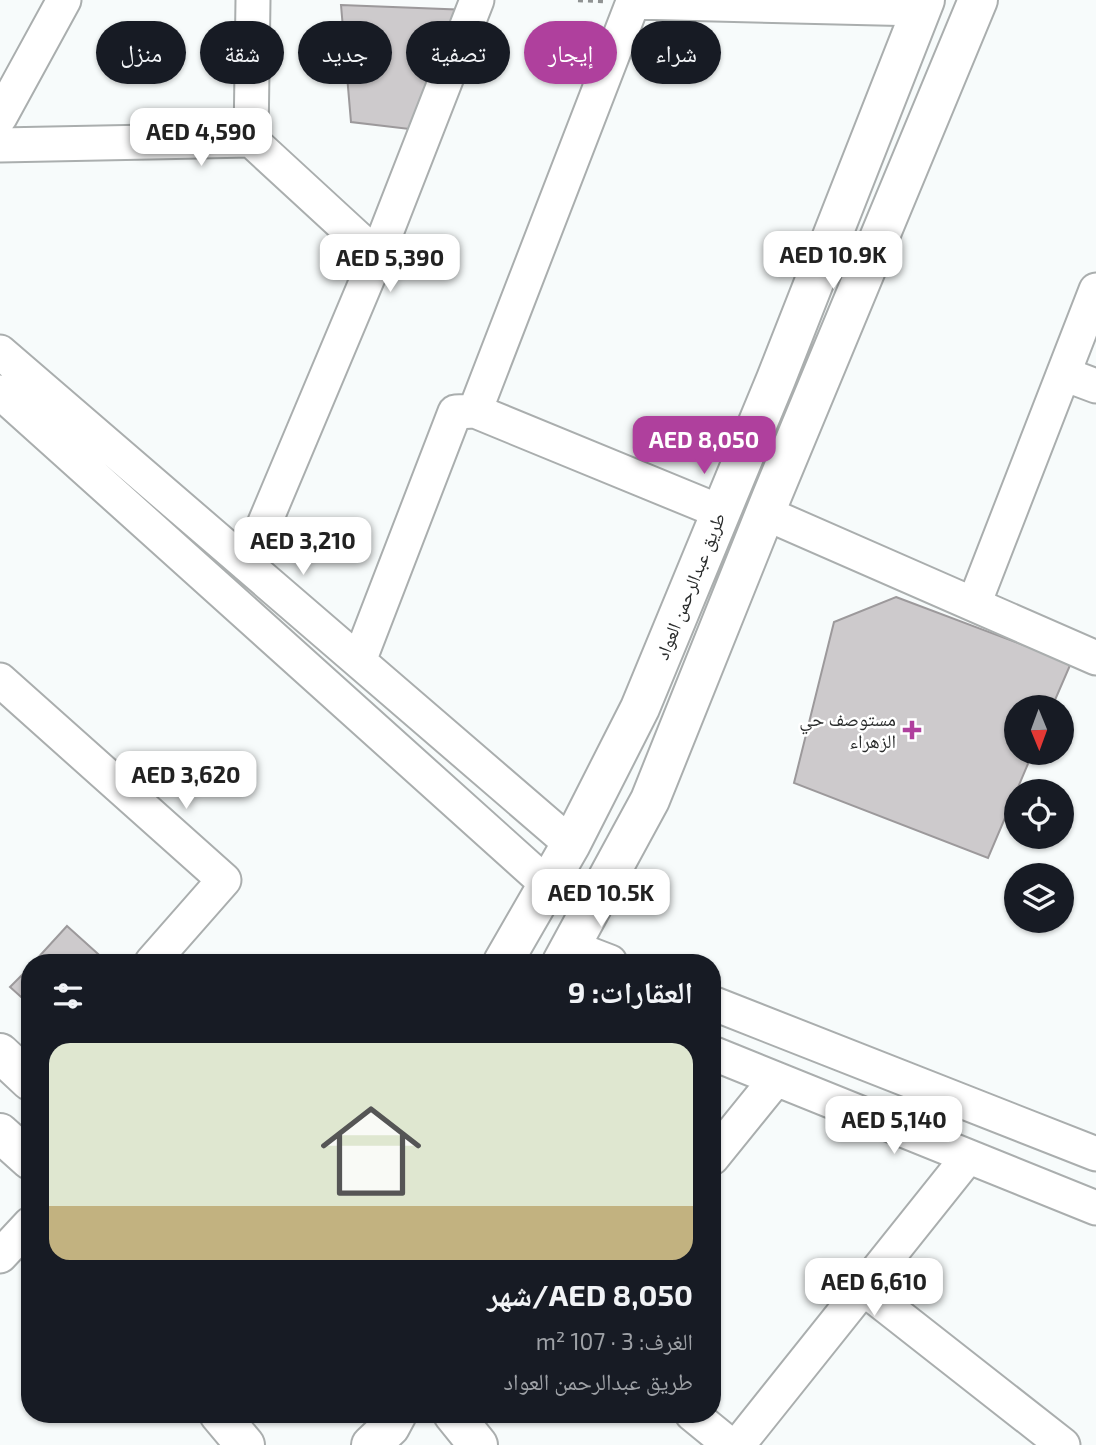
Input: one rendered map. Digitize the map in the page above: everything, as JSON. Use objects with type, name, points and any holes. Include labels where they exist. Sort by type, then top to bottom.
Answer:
[{"type":"main road","points":[[568,954],[650,800],[765,513],[978,0]]},
{"type":"main road","name":"طريق عبدالرحمن العواد","points":[[508,954],[571,844],[640,708],[923,5]]},
{"type":"main road","points":[[824,255],[865,272]]},
{"type":"main road","points":[[0,1052],[21,1072]]},
{"type":"main road","points":[[0,1133],[21,1152]]},
{"type":"main road","points":[[214,1445],[217,1423]]},
{"type":"main road","points":[[226,1423],[245,1445]]},
{"type":"main road","points":[[371,1445],[392,1423]]},
{"type":"main road","points":[[460,1423],[478,1445]]},
{"type":"street","points":[[0,117],[64,0]]},
{"type":"street","points":[[251,140],[253,0]]},
{"type":"street","points":[[247,565],[377,256],[477,0]]},
{"type":"street","points":[[475,411],[633,2],[923,5]]},
{"type":"street","points":[[0,145],[251,140],[377,256]]},
{"type":"street","points":[[974,604],[1096,290]]},
{"type":"street","points":[[0,352],[571,844]]},
{"type":"street","points":[[1064,374],[1096,386]]},
{"type":"street","points":[[0,392],[548,885]]},
{"type":"street","points":[[359,661],[455,412],[475,411],[721,512]]},
{"type":"street","points":[[765,513],[1096,658]]},
{"type":"street","points":[[0,680],[224,880],[159,954]]},
{"type":"street","points":[[721,1007],[1096,1154]]},
{"type":"street","points":[[721,1057],[1096,1208]]},
{"type":"street","points":[[721,1147],[776,1079]]},
{"type":"street","points":[[738,1445],[968,1157]]},
{"type":"street","points":[[0,1255],[21,1233]]},
{"type":"street","points":[[863,1288],[1063,1445]]},
{"type":"street","points":[[703,1423],[730,1445]]},
{"type":"building","points":[[341,5],[469,10],[465,21],[406,21],[406,84],[443,84],[426,131],[351,122],[348,84],[392,84],[392,21],[342,21]]},
{"type":"building","name":"مستوصف حي الزهراء","points":[[896,597],[1071,663],[1057,695],[1004,695],[1004,765],[1027,765],[1022,779],[1004,779],[1004,820],[988,858],[794,783],[834,622]]},
{"type":"building","points":[[67,926],[98,954],[41,954]]},
{"type":"building","points":[[21,976],[21,997],[10,987]]},
{"type":"place","name":"مستوصف حي الزهراء","points":[[912,730]]}]
